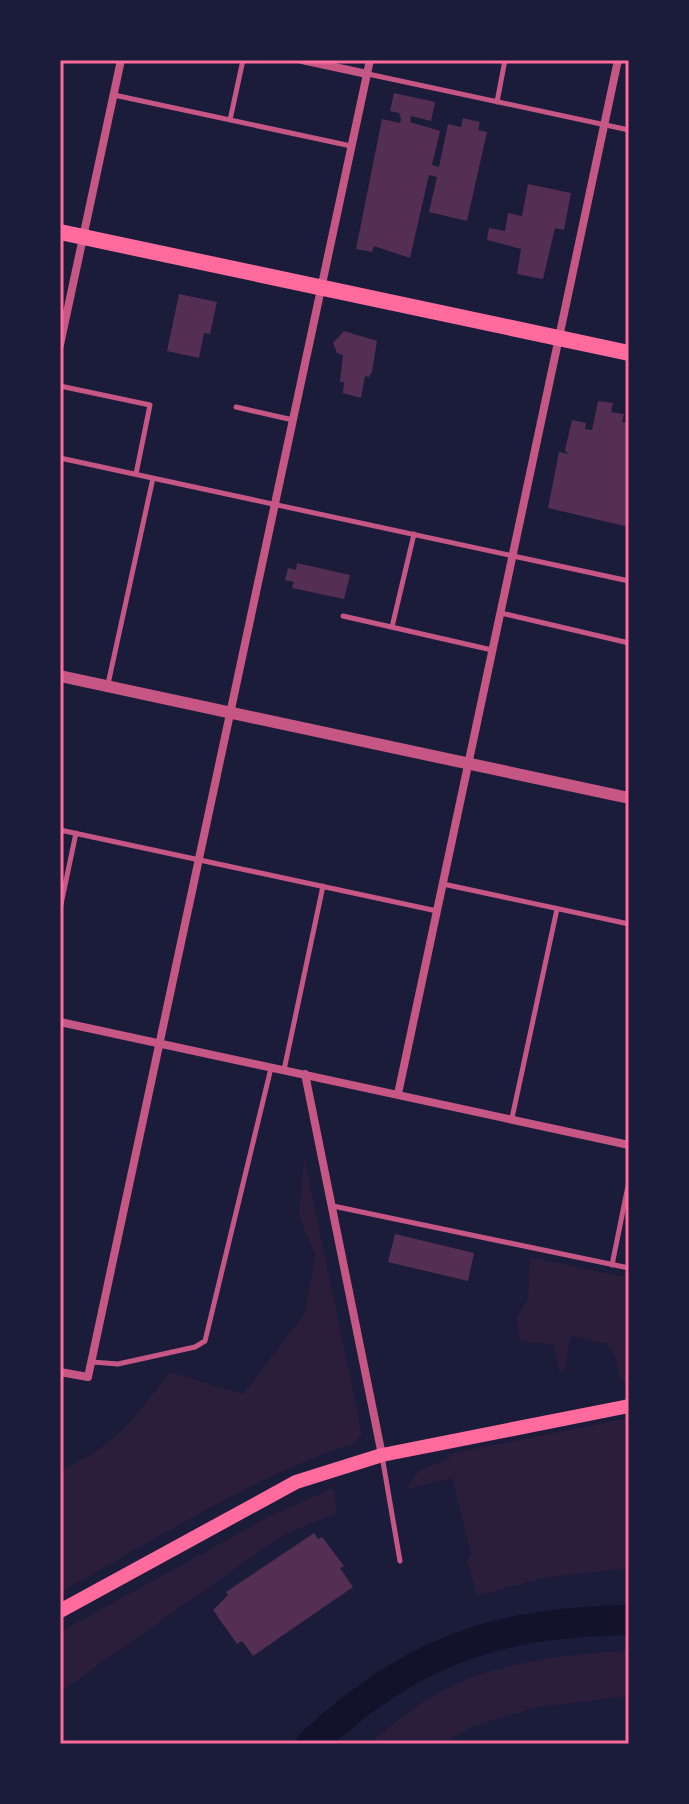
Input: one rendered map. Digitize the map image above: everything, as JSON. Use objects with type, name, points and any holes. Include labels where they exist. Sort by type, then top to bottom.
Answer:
[{"type":"main road","points":[[60,232],[629,353]]},
{"type":"main road","points":[[60,1611],[296,1482],[382,1455],[629,1406]]},
{"type":"street","points":[[60,345],[121,60]]},
{"type":"street","points":[[302,60],[367,74]]},
{"type":"street","points":[[60,1372],[88,1377],[370,60]]},
{"type":"street","points":[[398,1094],[618,60]]},
{"type":"street","points":[[60,676],[629,798]]},
{"type":"street","points":[[60,1022],[629,1145]]},
{"type":"street","points":[[305,1074],[382,1455]]},
{"type":"lane","points":[[230,120],[243,60]]},
{"type":"lane","points":[[497,102],[505,60]]},
{"type":"lane","points":[[367,74],[629,130]]},
{"type":"lane","points":[[113,95],[352,146]]},
{"type":"lane","points":[[60,386],[150,405],[136,474]]},
{"type":"lane","points":[[236,407],[293,420]]},
{"type":"lane","points":[[60,458],[629,581]]},
{"type":"lane","points":[[108,686],[153,478]]},
{"type":"lane","points":[[392,627],[414,534]]},
{"type":"lane","points":[[501,613],[629,643]]},
{"type":"lane","points":[[343,616],[493,651]]},
{"type":"lane","points":[[60,830],[437,911]]},
{"type":"lane","points":[[60,909],[76,833]]},
{"type":"lane","points":[[443,884],[629,924]]},
{"type":"lane","points":[[284,1070],[323,886]]},
{"type":"lane","points":[[512,1118],[557,909]]},
{"type":"lane","points":[[91,1362],[118,1364],[195,1347],[205,1341],[271,1067]]},
{"type":"lane","points":[[612,1265],[629,1181]]},
{"type":"lane","points":[[331,1205],[629,1268]]},
{"type":"lane","points":[[382,1455],[400,1561]]},
{"type":"shaded area","points":[[304,1157],[362,1434],[355,1443],[241,1491],[60,1592],[60,1471],[109,1441],[146,1403],[169,1372],[243,1394],[305,1313],[315,1255],[299,1216]]},
{"type":"shaded area","points":[[530,1257],[629,1278],[629,1383],[620,1379],[616,1358],[607,1344],[571,1336],[563,1372],[559,1371],[554,1345],[521,1341],[516,1318],[528,1300]]},
{"type":"shaded area","points":[[629,1418],[629,1568],[543,1578],[477,1596],[467,1560],[471,1554],[452,1478],[405,1490],[420,1470],[449,1459],[448,1454]]},
{"type":"shaded area","points":[[333,1488],[337,1513],[283,1535],[60,1692],[60,1632],[270,1516]]},
{"type":"shaded area","points":[[629,1651],[628,1696],[538,1707],[471,1727],[442,1744],[368,1744],[429,1698],[481,1674],[556,1657]]},
{"type":"building","points":[[394,93],[435,102],[431,121],[411,116],[410,122],[440,131],[432,165],[439,167],[448,124],[461,127],[463,118],[480,122],[478,130],[487,132],[467,221],[429,212],[437,177],[429,175],[410,258],[374,246],[372,252],[356,249],[382,119],[400,123],[401,119],[399,113],[390,111]]},
{"type":"building","points":[[528,184],[571,193],[564,230],[555,228],[543,279],[517,274],[521,249],[487,240],[489,228],[505,231],[508,213],[522,216]]},
{"type":"building","points":[[179,294],[217,302],[210,334],[204,333],[199,358],[167,351]]},
{"type":"building","points":[[344,331],[377,341],[372,372],[369,377],[365,376],[361,398],[343,393],[344,382],[340,382],[343,355],[337,353],[333,343]]},
{"type":"building","points":[[598,401],[613,403],[611,412],[624,414],[622,422],[629,423],[629,527],[548,508],[559,452],[568,454],[565,450],[572,420],[586,423],[585,429],[592,430]]},
{"type":"building","points":[[297,563],[350,575],[344,599],[292,588],[294,582],[285,580],[288,568],[296,570]]},
{"type":"building","points":[[395,1234],[474,1253],[468,1281],[388,1262]]},
{"type":"building","points":[[314,1533],[318,1539],[322,1537],[344,1566],[340,1568],[353,1587],[253,1656],[242,1641],[237,1644],[213,1610],[228,1595],[226,1592]]},
{"type":"waterway","points":[[311,1744],[383,1686],[456,1648],[536,1627],[629,1620]]}]
